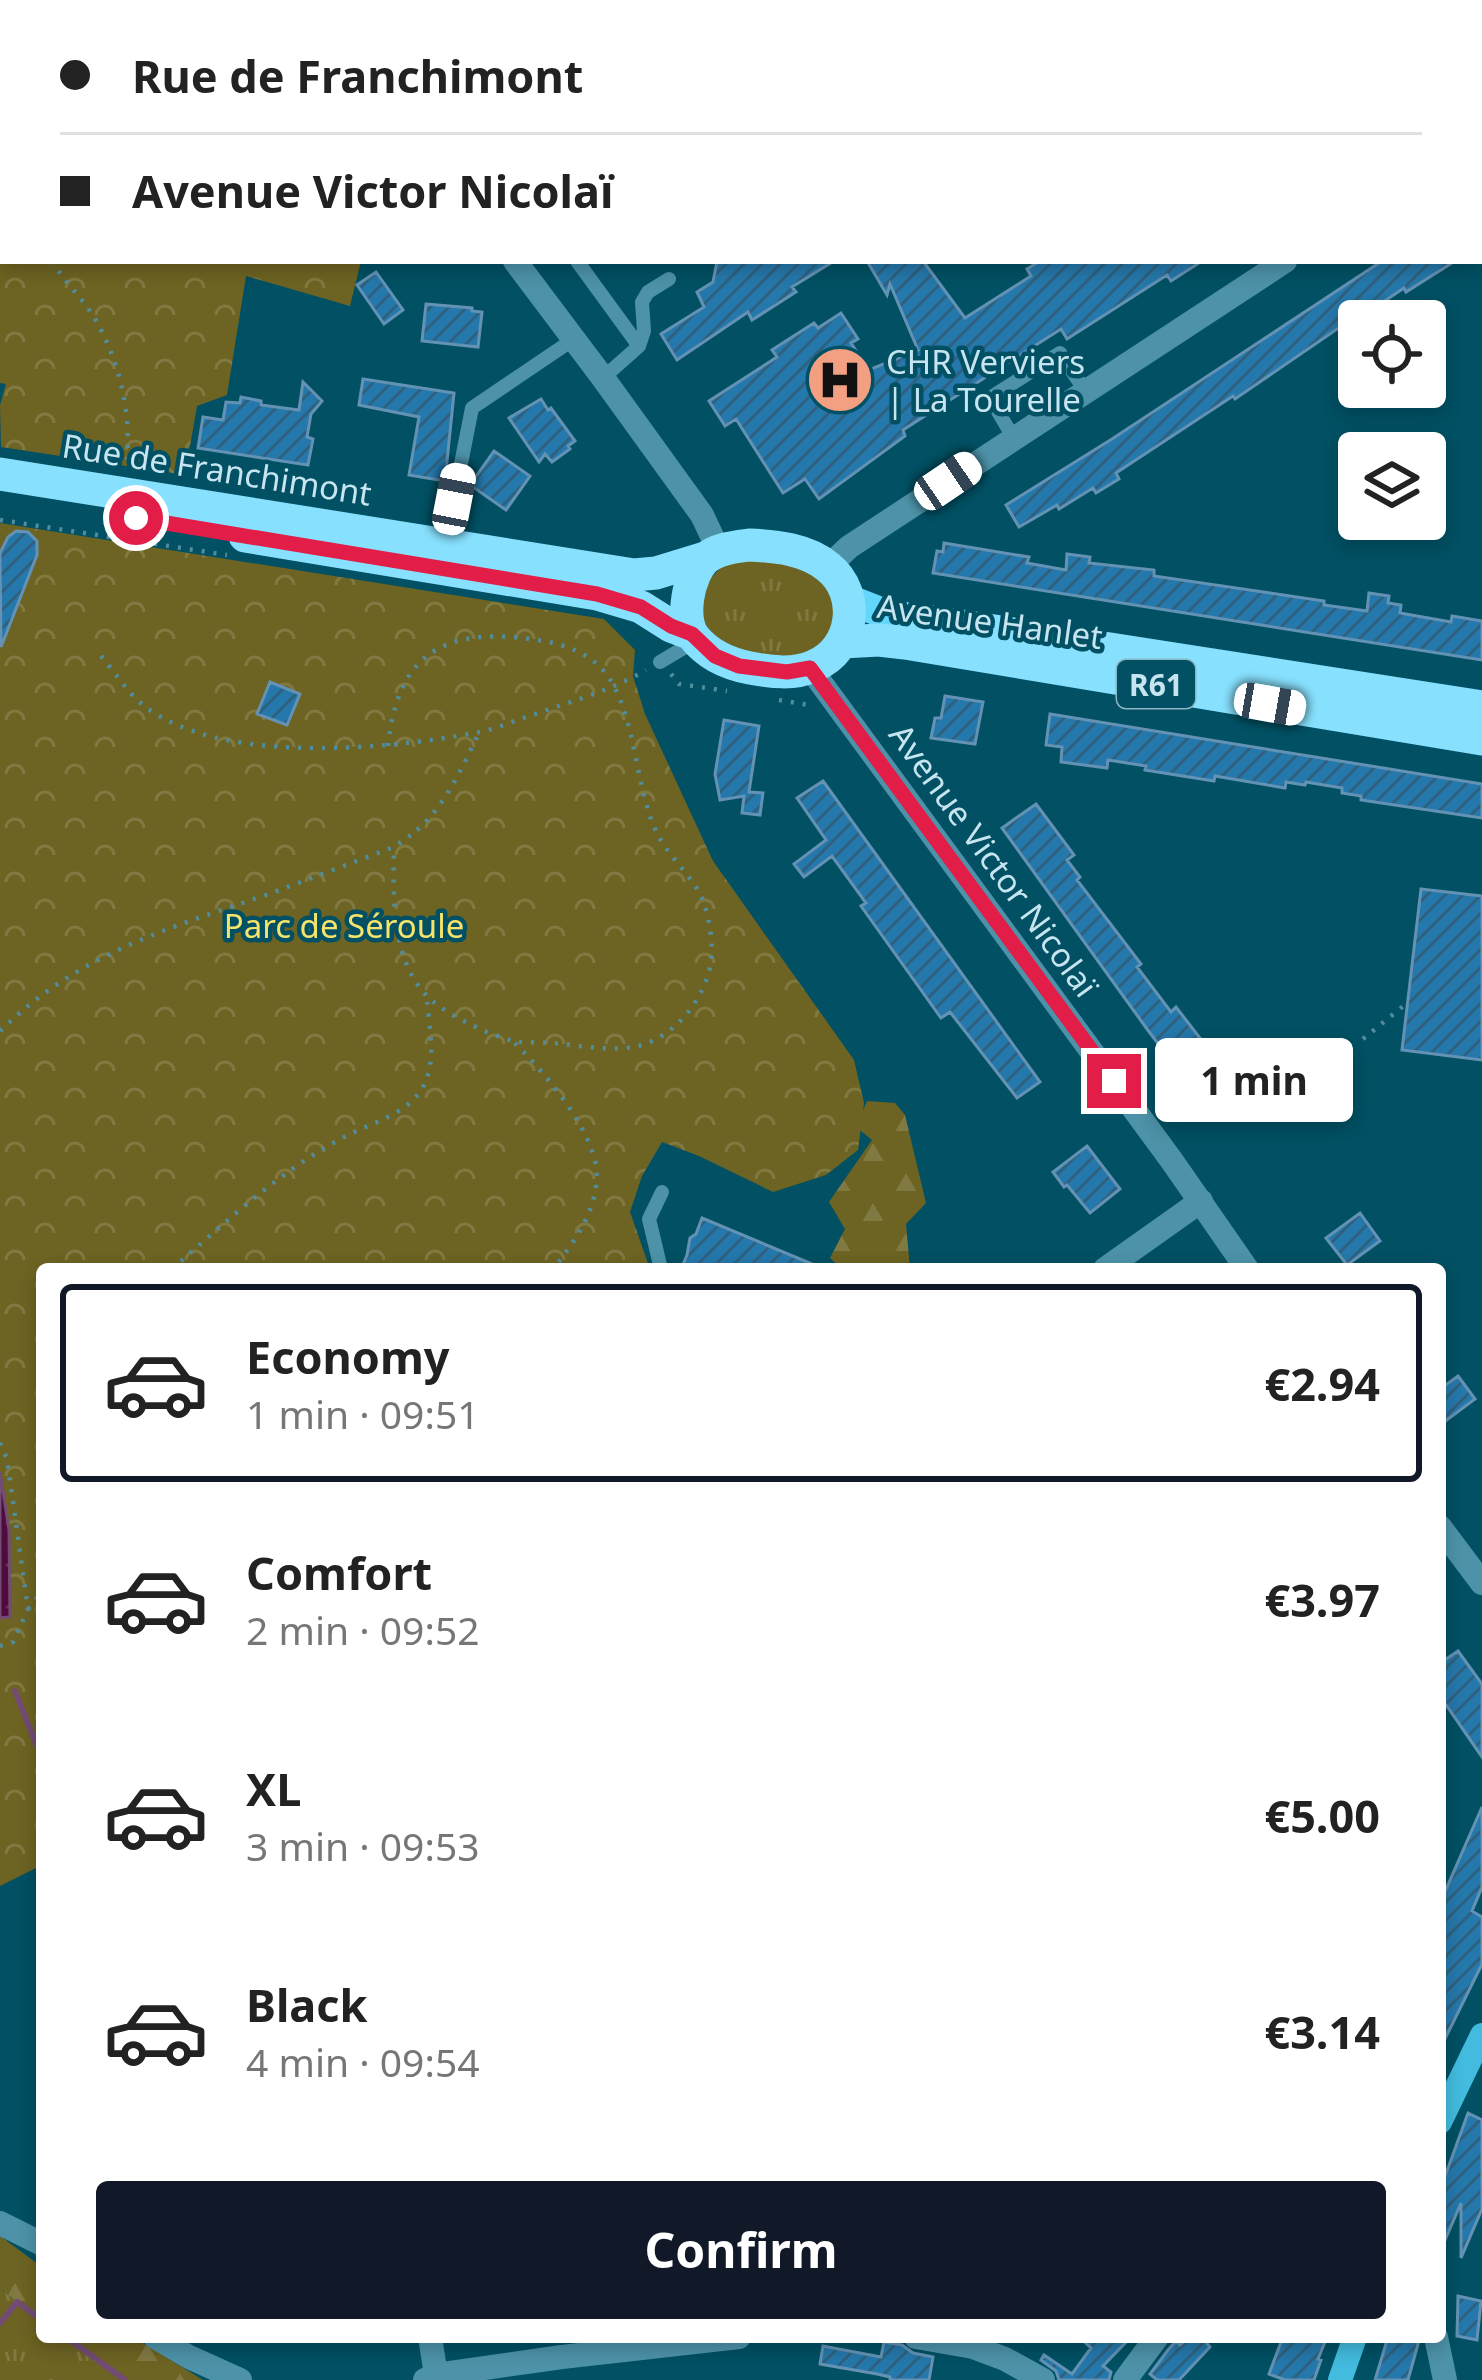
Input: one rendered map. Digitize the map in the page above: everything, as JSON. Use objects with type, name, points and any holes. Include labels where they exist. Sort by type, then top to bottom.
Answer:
[{"type":"highway","name":"Rue de Franchimont","points":[[2,475],[634,575],[656,573],[712,554]]},
{"type":"highway","name":"Rue de Franchimont","points":[[2,475],[597,594],[641,607],[694,637]]},
{"type":"highway","points":[[748,544],[769,546],[809,556],[828,567],[843,583],[850,600],[842,642],[829,659],[787,672],[739,666],[715,656],[694,637],[688,623],[689,596],[698,569],[712,554],[748,544]]},
{"type":"highway","name":"Avenue Hanlet","points":[[923,620],[1482,707]]},
{"type":"highway","name":"Avenue Hanlet","points":[[842,642],[905,643],[1482,739]]},
{"type":"main road","name":"Avenue Hanlet","points":[[850,600],[883,613],[923,620]]},
{"type":"main road","points":[[1446,2110],[1482,2035]]},
{"type":"main road","points":[[1340,2380],[1353,2343]]},
{"type":"street","points":[[517,264],[702,515],[712,554]]},
{"type":"street","points":[[828,567],[849,547],[1013,437],[1281,264]]},
{"type":"street","name":"Avenue Victor Nicolaï","points":[[810,668],[1243,1263]]},
{"type":"street","points":[[1113,1263],[1201,1201]]},
{"type":"street","points":[[1446,1535],[1482,1583]]},
{"type":"street","points":[[0,2223],[36,2241]]},
{"type":"street","points":[[165,2343],[241,2380]]},
{"type":"street","points":[[430,2343],[431,2378],[686,2343]]},
{"type":"street","points":[[947,2343],[1005,2359],[1043,2380]]},
{"type":"street","points":[[1125,2380],[1152,2343]]},
{"type":"street","points":[[1437,2343],[1445,2380]]},
{"type":"lane","points":[[579,264],[639,346]]},
{"type":"lane","points":[[603,377],[639,346],[644,331],[642,302],[669,278]]},
{"type":"lane","points":[[445,545],[472,408],[574,339]]},
{"type":"lane","points":[[1013,437],[990,398],[1060,353],[1086,392]]},
{"type":"lane","points":[[660,662],[694,637]]},
{"type":"lane","points":[[660,1263],[649,1219],[662,1192]]},
{"type":"path","points":[[54,264],[94,317],[112,354],[130,440],[123,493]]},
{"type":"path","points":[[388,746],[403,686],[423,659],[447,642],[476,635],[553,642],[601,667],[614,687],[634,746],[643,799],[658,836],[702,898],[712,936],[710,971],[695,1004],[671,1030],[640,1046],[513,1041],[472,1026],[427,997],[414,977],[401,946],[393,905],[394,847]]},
{"type":"path","points":[[101,656],[142,704],[180,725],[223,739],[286,747],[388,746],[479,733],[614,687],[660,662]]},
{"type":"path","points":[[0,1031],[31,1001],[116,949],[394,847],[429,819],[479,733]]},
{"type":"path","points":[[179,1263],[280,1177],[405,1107],[421,1092],[432,1065],[427,997]]},
{"type":"path","points":[[1363,1039],[1408,1003]]},
{"type":"path","points":[[513,1041],[550,1079],[573,1113],[590,1146],[598,1182],[587,1219],[558,1263]]},
{"type":"path","points":[[0,1443],[7,1459],[28,1609]]},
{"type":"path","points":[[0,1646],[13,1642],[36,1599]]},
{"type":"green space","points":[[0,264],[360,264],[350,306],[246,276],[227,395],[197,406],[185,475],[1,447],[0,405],[6,384],[0,383]]},
{"type":"green space","name":"Parc de Séroule","points":[[0,523],[604,619],[635,650],[633,676],[645,714],[713,861],[854,1060],[864,1103],[858,1150],[826,1175],[773,1192],[662,1142],[642,1176],[630,1212],[648,1263],[36,1263],[36,1868],[0,1886]]},
{"type":"green space","points":[[746,557],[808,568],[834,594],[836,618],[827,641],[793,659],[720,642],[704,623],[702,602],[710,579],[726,562]]},
{"type":"green space","points":[[867,1101],[895,1103],[905,1115],[926,1203],[906,1224],[909,1263],[835,1263],[830,1258],[845,1229],[829,1202],[872,1140],[856,1127]]},
{"type":"green space","points":[[0,2236],[36,2263],[36,2316],[0,2289]]},
{"type":"green space","points":[[0,2289],[36,2316],[36,2343],[74,2343],[125,2380],[0,2380]]},
{"type":"green space","points":[[74,2343],[143,2343],[203,2380],[125,2380]]},
{"type":"water","points":[[0,1472],[9,1530],[10,1617],[0,1618]]},
{"type":"building","points":[[716,264],[829,264],[752,320],[748,312],[677,360],[661,334],[704,307],[697,292],[713,282]]},
{"type":"building","points":[[869,264],[925,264],[965,318],[1031,276],[1027,269],[1035,264],[1197,264],[1171,281],[1167,275],[1067,339],[1061,329],[903,430],[905,436],[819,499],[805,479],[783,493],[736,419],[725,426],[709,401],[777,357],[772,350],[814,323],[818,328],[841,313],[858,339],[851,343],[869,370],[918,350],[890,284],[887,295]]},
{"type":"building","points":[[1377,264],[1450,264],[1386,300],[1338,300],[1338,328],[1116,473],[1119,479],[1096,493],[1093,488],[1019,527],[1006,505]]},
{"type":"building","points":[[376,272],[403,310],[384,324],[357,285]]},
{"type":"building","points":[[426,304],[482,312],[478,347],[422,341]]},
{"type":"building","points":[[363,379],[454,393],[445,481],[409,475],[419,417],[359,405]]},
{"type":"building","points":[[303,382],[322,401],[311,414],[308,465],[198,448],[203,417],[223,420],[226,402],[240,403],[241,397],[299,410]]},
{"type":"building","points":[[541,399],[575,441],[552,462],[545,454],[539,462],[509,418]]},
{"type":"building","points":[[494,451],[530,476],[506,510],[470,485]]},
{"type":"building","points":[[16,531],[28,532],[37,541],[37,555],[1,647],[0,553]]},
{"type":"building","points":[[944,543],[1029,557],[1027,563],[1066,570],[1067,554],[1090,557],[1089,563],[1154,570],[1154,576],[1367,611],[1369,593],[1389,596],[1388,603],[1401,605],[1400,613],[1451,622],[1452,616],[1482,621],[1482,660],[933,573],[937,551],[943,552]]},
{"type":"building","points":[[270,682],[300,694],[287,725],[257,714]]},
{"type":"building","points":[[945,696],[983,702],[975,744],[931,738]]},
{"type":"building","points":[[1050,714],[1482,784],[1482,818],[1361,800],[1361,796],[1342,793],[1342,788],[1306,782],[1286,782],[1285,788],[1215,776],[1214,781],[1108,760],[1107,768],[1061,762],[1062,747],[1046,745]]},
{"type":"building","points":[[724,720],[759,726],[749,792],[763,793],[760,815],[742,813],[744,796],[720,800],[715,774]]},
{"type":"building","points":[[823,781],[1040,1082],[1017,1098],[950,1012],[941,1018],[861,906],[866,903],[832,856],[804,877],[794,864],[826,840],[797,798]]},
{"type":"building","points":[[1036,804],[1074,855],[1067,860],[1080,877],[1077,880],[1141,964],[1137,967],[1171,1012],[1176,1007],[1203,1042],[1195,1048],[1203,1066],[1188,1077],[1147,1029],[1002,828]]},
{"type":"building","points":[[1421,889],[1482,896],[1482,1060],[1402,1050]]},
{"type":"building","points":[[1087,1146],[1120,1189],[1090,1213],[1053,1172]]},
{"type":"building","points":[[1360,1213],[1380,1241],[1345,1263],[1326,1238]]},
{"type":"building","points":[[702,1218],[810,1263],[684,1263],[690,1238]]},
{"type":"building","points":[[1458,1376],[1475,1399],[1446,1421],[1446,1385]]},
{"type":"building","points":[[1458,1651],[1482,1684],[1482,1757],[1446,1705],[1446,1659]]},
{"type":"building","points":[[1482,1807],[1482,1887],[1472,1911],[1482,1917],[1482,1964],[1446,2037],[1446,1889]]},
{"type":"building","points":[[1468,2113],[1482,2120],[1482,2209],[1461,2258],[1461,2203],[1446,2238],[1446,2174]]},
{"type":"building","points":[[1458,2296],[1481,2301],[1477,2340],[1457,2336]]},
{"type":"building","points":[[884,2343],[890,2343],[933,2357],[929,2380],[890,2380],[820,2364],[823,2346],[881,2357]]},
{"type":"building","points":[[1086,2343],[1125,2343],[1103,2366],[1111,2372],[1109,2380],[1059,2380],[1056,2371],[1041,2360],[1044,2355],[1072,2374],[1091,2348]]},
{"type":"building","points":[[1174,2343],[1207,2343],[1210,2347],[1179,2380],[1157,2380],[1150,2374]]},
{"type":"building","points":[[1281,2343],[1325,2343],[1314,2380],[1285,2380],[1269,2374]]},
{"type":"building","points":[[1386,2343],[1418,2343],[1408,2380],[1375,2380]]},
{"type":"waterway","points":[[15,1691],[36,1744]]},
{"type":"waterway","points":[[0,2323],[17,2302],[36,2316]]},
{"type":"waterway","points":[[74,2343],[125,2380]]},
{"type":"place","name":"CHR Verviers | La Tourelle","points":[[840,380]]},
{"type":"route","points":[[136,518],[597,594],[641,607],[692,634],[715,656],[739,666],[787,672],[810,668],[1114,1081]]}]
